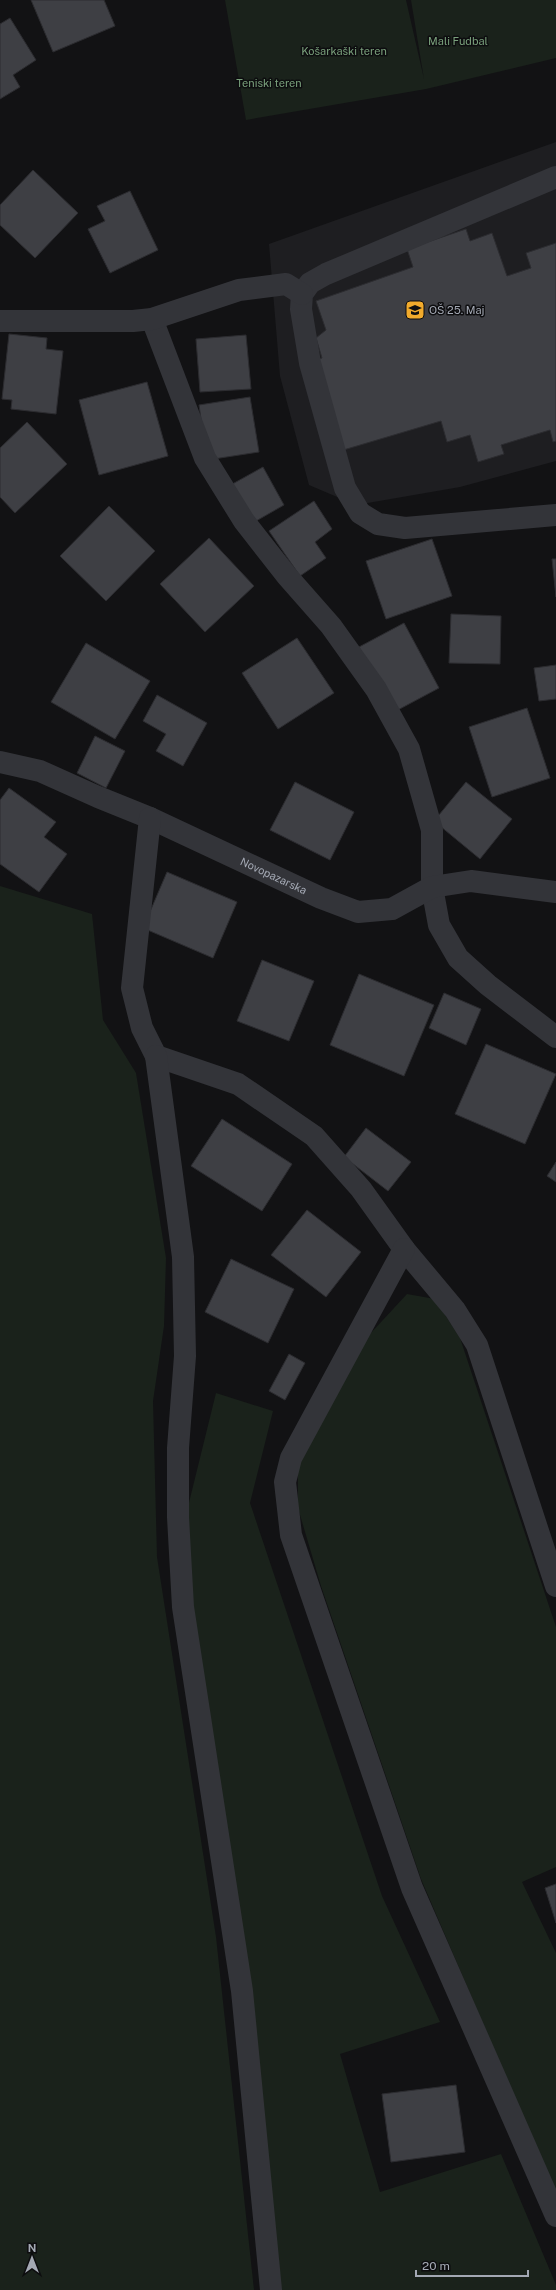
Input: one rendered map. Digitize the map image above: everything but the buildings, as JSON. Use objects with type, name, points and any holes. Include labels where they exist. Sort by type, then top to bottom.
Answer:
[{"type":"street","points":[[556,177],[326,274],[310,283],[302,294],[301,309],[310,363],[345,488],[360,513],[378,524],[405,528],[556,515]]},
{"type":"street","points":[[0,321],[134,321],[152,319],[239,290],[286,284],[302,294]]},
{"type":"street","points":[[152,319],[205,458],[244,521],[287,576],[331,626],[376,689],[409,749],[432,830],[432,887],[439,925],[458,958],[488,985],[556,1037]]},
{"type":"street","name":"Novopazarska","points":[[0,762],[40,770],[98,797],[150,818],[321,898],[358,912],[392,909],[432,887],[471,881],[556,892]]},
{"type":"street","points":[[150,818],[132,988],[142,1028],[156,1056],[183,1257],[185,1356],[178,1448],[178,1517],[183,1607],[242,1991],[271,2290]]},
{"type":"street","points":[[156,1056],[238,1084],[314,1136],[361,1189],[404,1249],[455,1310],[477,1345],[556,1586]]},
{"type":"street","points":[[404,1249],[291,1458],[286,1482],[290,1535],[412,1888],[556,2216]]},
{"type":"shaded area","name":"OŠ 25. Maj","points":[[556,142],[556,461],[460,487],[356,505],[309,485],[280,376],[269,244]]},
{"type":"green space","points":[[225,0],[406,0],[424,79],[411,0],[556,0],[556,58],[426,89],[246,120]]},
{"type":"green space","points":[[0,886],[92,914],[103,1020],[136,1073],[166,1258],[164,1326],[153,1401],[157,1557],[216,1937],[254,2290],[0,2290]]},
{"type":"green space","points":[[407,1294],[435,1299],[460,1338],[556,1627],[556,1867],[522,1882],[556,1953],[556,2194],[421,1879],[321,1586],[298,1508],[298,1467],[357,1348]]},
{"type":"green space","points":[[216,1393],[273,1411],[250,1503],[382,1896],[440,2022],[340,2054],[380,2192],[501,2154],[556,2285],[556,2290],[281,2290],[182,1531]]},
{"type":"place","name":"OŠ 25. Maj","points":[[415,310]]},
{"type":"park label","name":"Mali Fudbal","points":[[458,41]]},
{"type":"park label","name":"Košarkaški teren","points":[[344,51]]},
{"type":"park label","name":"Teniski teren","points":[[269,83]]}]
